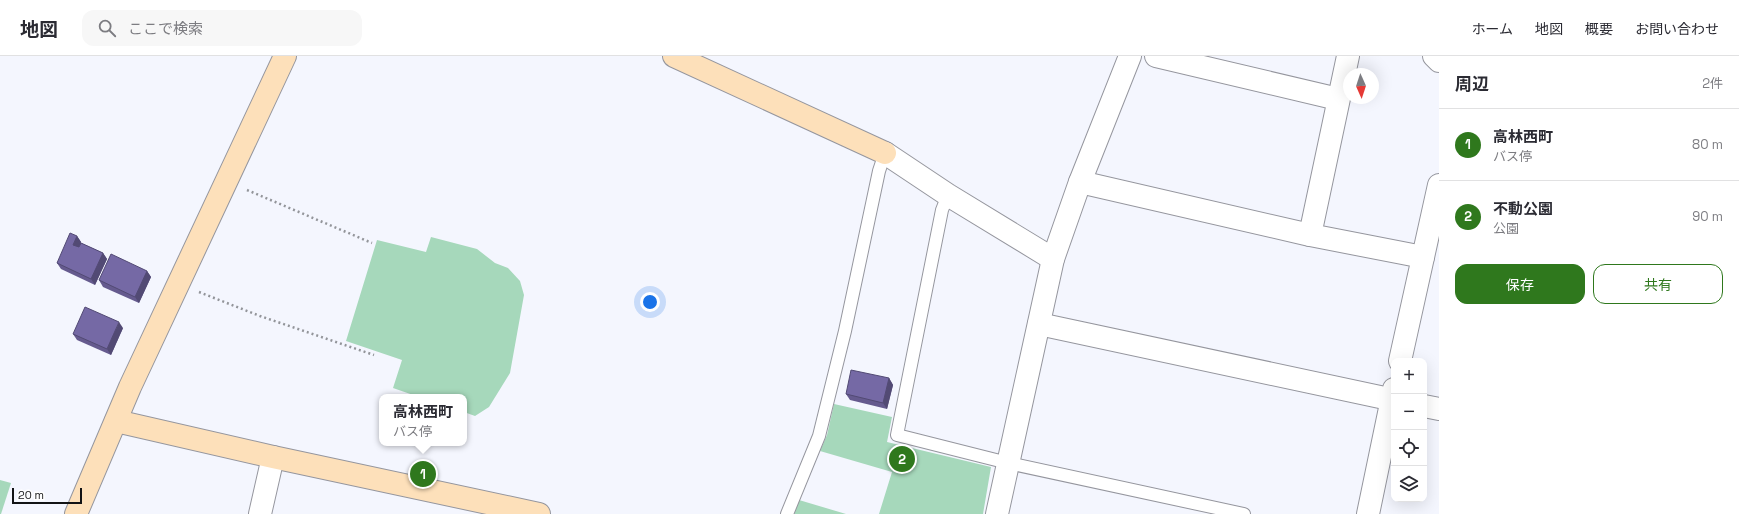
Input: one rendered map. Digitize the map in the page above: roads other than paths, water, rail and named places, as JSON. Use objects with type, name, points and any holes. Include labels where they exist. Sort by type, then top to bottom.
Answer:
[{"type":"street","points":[[76,514],[178,284],[285,56]]},
{"type":"street","points":[[674,56],[885,153],[948,195],[1053,259]]},
{"type":"street","points":[[997,514],[1053,259],[1080,182],[1130,56]]},
{"type":"street","points":[[1156,56],[1338,99]]},
{"type":"street","points":[[1310,235],[1348,56]]},
{"type":"street","points":[[1434,56],[1439,61]]},
{"type":"street","points":[[1080,182],[1310,235],[1423,257]]},
{"type":"street","points":[[1401,358],[1439,185]]},
{"type":"street","points":[[1039,324],[1391,396]]},
{"type":"street","points":[[1368,514],[1391,405]]},
{"type":"street","points":[[1427,407],[1439,409]]},
{"type":"street","points":[[116,421],[273,457],[539,514]]},
{"type":"street","points":[[260,514],[273,457]]},
{"type":"lane","points":[[787,514],[819,436],[845,331],[879,171],[885,153]]},
{"type":"lane","points":[[948,195],[942,210],[897,435],[1008,463],[1244,514]]},
{"type":"place","name":"不動公園","points":[[902,459]]},
{"type":"place","name":"高林西町","points":[[423,474]]}]
